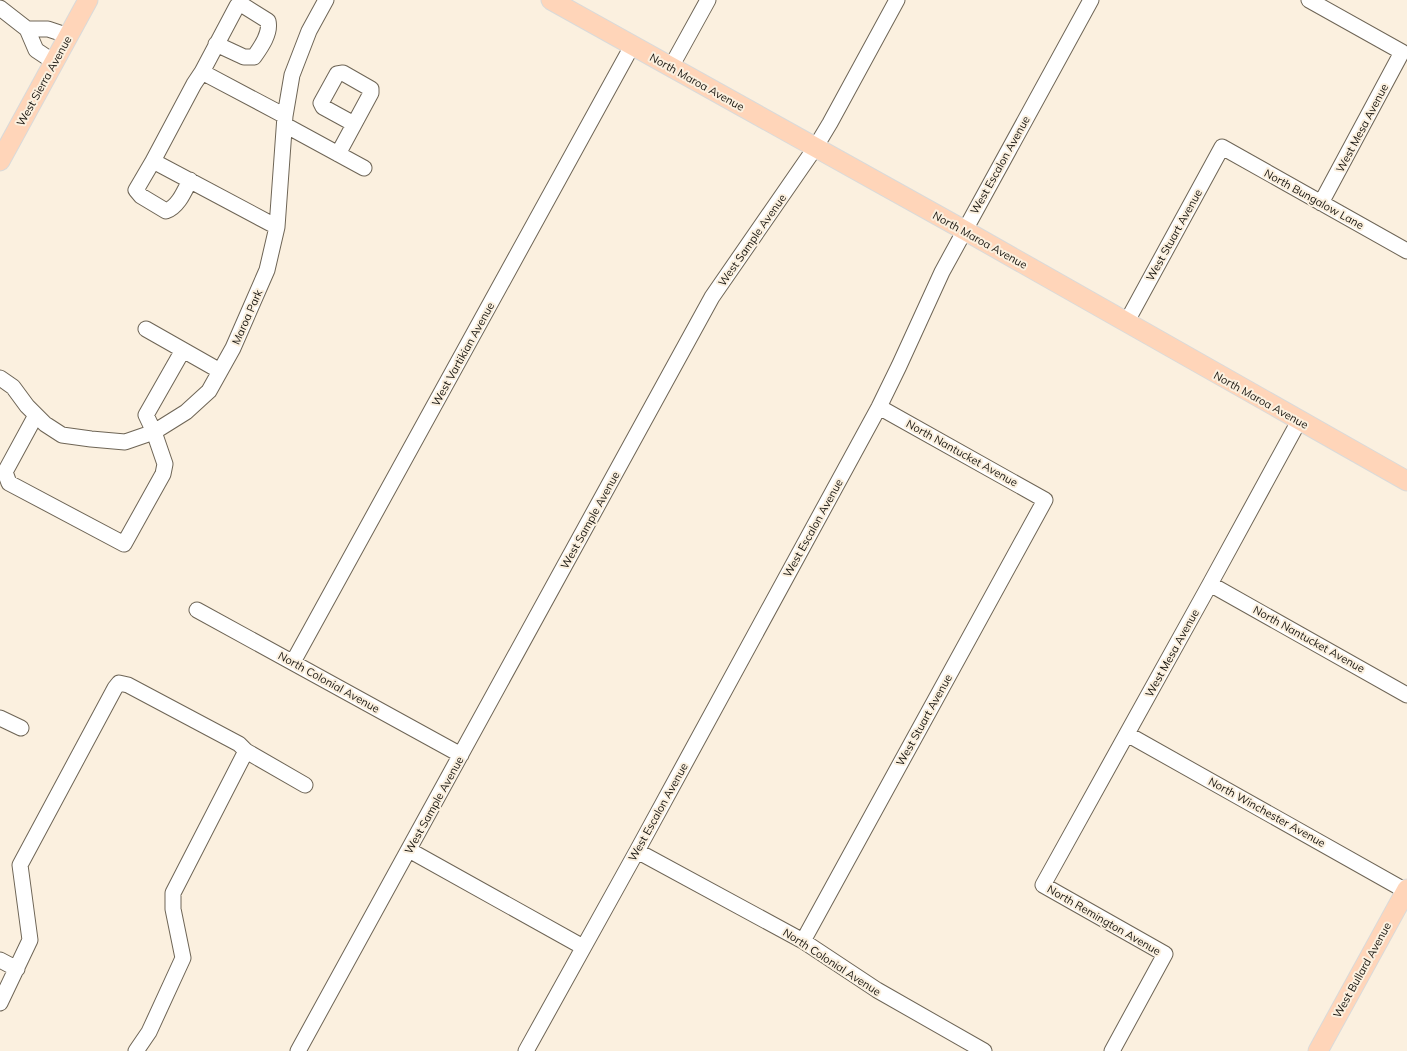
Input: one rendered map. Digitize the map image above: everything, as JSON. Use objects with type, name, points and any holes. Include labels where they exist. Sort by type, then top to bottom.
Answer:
[{"type":"main road","name":"West Sierra Avenue","points":[[1,157],[88,0]]},
{"type":"main road","name":"North Maroa Avenue","points":[[551,0],[964,230],[1407,481]]},
{"type":"main road","name":"West Bullard Avenue","points":[[1318,1051],[1406,890]]},
{"type":"street","name":"Maroa Park","points":[[0,378],[13,387],[45,424],[62,435],[125,442],[154,432],[186,412],[209,391],[236,343],[267,270],[277,227],[285,121],[292,75],[309,31],[326,0]]},
{"type":"street","points":[[671,67],[708,0]]},
{"type":"street","name":"West Sample Avenue","points":[[298,1051],[712,297],[815,148],[897,0]]},
{"type":"street","name":"West Escalon Avenue","points":[[526,1051],[637,851],[879,406],[942,272],[1091,0]]},
{"type":"street","name":"West Mesa Avenue","points":[[1309,0],[1402,52],[1322,203]]},
{"type":"street","points":[[0,8],[27,29],[36,50],[54,62]]},
{"type":"street","points":[[27,29],[48,29],[69,36]]},
{"type":"street","points":[[190,180],[172,209],[166,211],[141,196],[136,190],[216,44]]},
{"type":"street","name":"West Vartikian Avenue","points":[[293,662],[632,46]]},
{"type":"street","points":[[202,72],[338,154],[364,168]]},
{"type":"street","points":[[338,154],[354,124]]},
{"type":"street","name":"North Bungalow Lane","points":[[1222,147],[1407,251]]},
{"type":"street","name":"West Stuart Avenue","points":[[1126,323],[1222,147]]},
{"type":"street","points":[[153,161],[277,227]]},
{"type":"street","points":[[146,329],[220,370]]},
{"type":"street","points":[[36,415],[5,472],[9,483],[124,544],[163,474],[165,464],[154,432],[146,415],[183,350]]},
{"type":"street","name":"North Nantucket Avenue","points":[[879,406],[1045,500]]},
{"type":"street","name":"West Mesa Avenue","points":[[1043,885],[1299,421]]},
{"type":"street","name":"West Stuart Avenue","points":[[803,941],[1045,500]]},
{"type":"street","name":"North Nantucket Avenue","points":[[1210,584],[1407,694]]},
{"type":"street","name":"North Colonial Avenue","points":[[197,610],[461,755]]},
{"type":"street","points":[[0,1003],[30,940],[20,865],[114,688],[119,683],[128,685],[239,744],[246,752],[306,785]]},
{"type":"street","points":[[0,718],[21,728]]},
{"type":"street","name":"North Winchester Avenue","points":[[1127,734],[1406,890]]},
{"type":"street","points":[[136,1051],[149,1032],[183,958],[173,909],[173,893],[246,752]]},
{"type":"street","points":[[409,850],[583,947]]},
{"type":"street","name":"North Colonial Avenue","points":[[637,851],[803,941],[877,990],[984,1051]]},
{"type":"street","name":"North Remington Avenue","points":[[1043,885],[1165,954],[1112,1051]]},
{"type":"street","points":[[0,960],[17,969]]}]
